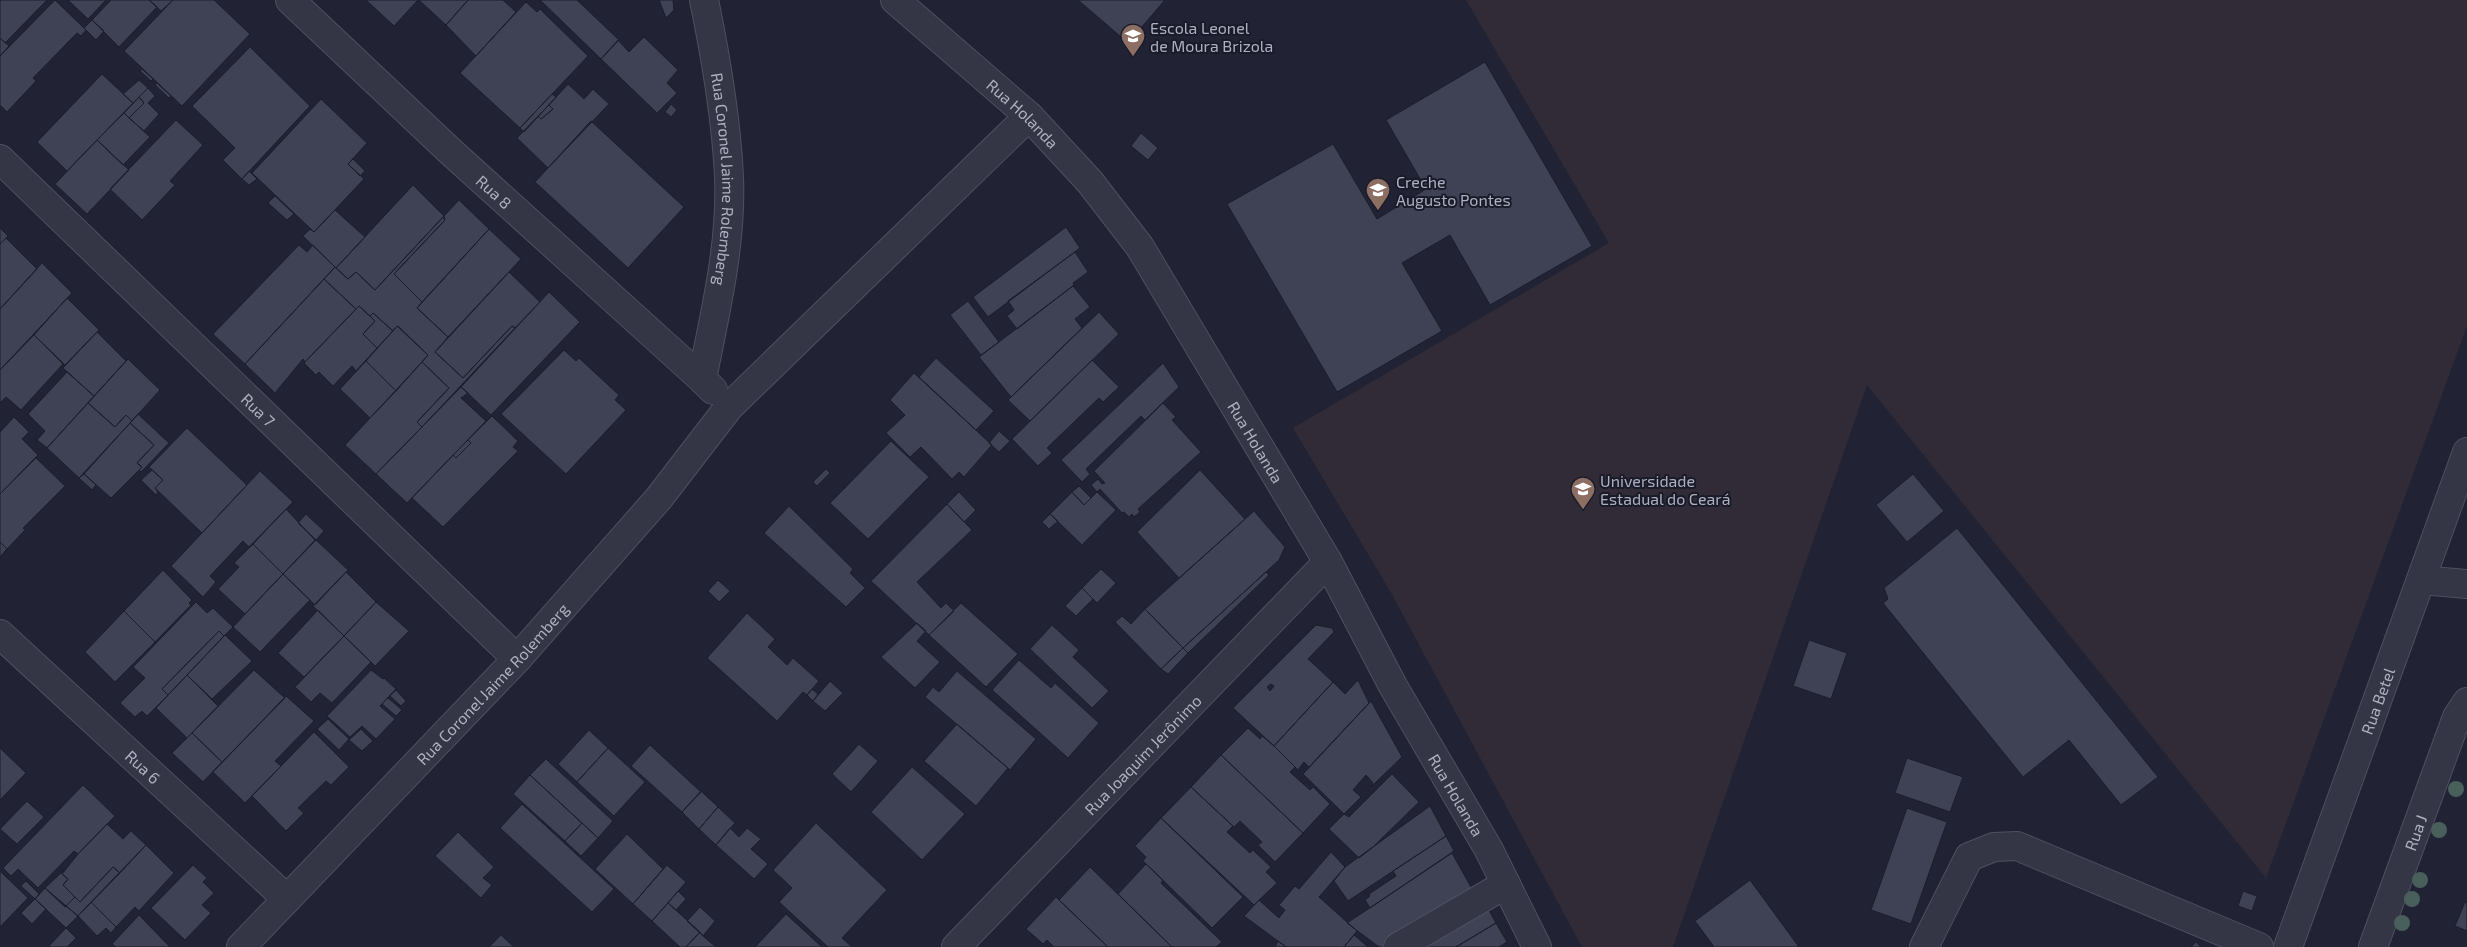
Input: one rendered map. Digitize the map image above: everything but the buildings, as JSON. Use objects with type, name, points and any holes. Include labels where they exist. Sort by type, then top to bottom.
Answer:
[{"type":"street","name":"Rua 8","points":[[290,0],[450,151],[702,379]]},
{"type":"street","name":"Rua Coronel Jaime Rolemberg","points":[[702,379],[723,269],[729,177],[719,72],[704,0]]},
{"type":"street","name":"Rua Holanda","points":[[895,0],[1028,116],[1090,182],[1140,247],[1328,562],[1393,686],[1489,850],[1537,947]]},
{"type":"street","name":"Rua Coronel Jaime Rolemberg","points":[[241,947],[517,659],[659,498],[729,407],[1028,116]]},
{"type":"street","name":"Rua 7","points":[[0,159],[517,659]]},
{"type":"street","points":[[702,379],[729,407]]},
{"type":"street","name":"Rua Betel","points":[[2288,947],[2467,452]]},
{"type":"street","name":"Rua Joaquim Jerônimo","points":[[956,947],[1328,562]]},
{"type":"street","points":[[2421,580],[2467,584]]},
{"type":"street","name":"Rua 6","points":[[0,634],[288,899]]},
{"type":"street","name":"Rua J","points":[[2374,947],[2462,710]]},
{"type":"street","points":[[1924,947],[1969,857],[1994,847],[2016,846],[2259,947]]},
{"type":"street","points":[[1398,947],[1506,884]]},
{"type":"shaded area","name":"Universidade Estadual do Ceará","points":[[1466,0],[2467,0],[2467,326],[2266,878],[1867,385],[1673,947],[1582,947],[1390,591],[1293,428],[1609,243]]},
{"type":"place","name":"Escola Leonel de Moura Brizola","points":[[1133,57]]},
{"type":"place","name":"Creche Augusto Pontes","points":[[1378,211]]},
{"type":"place","name":"Universidade Estadual do Ceará","points":[[1583,510]]}]
